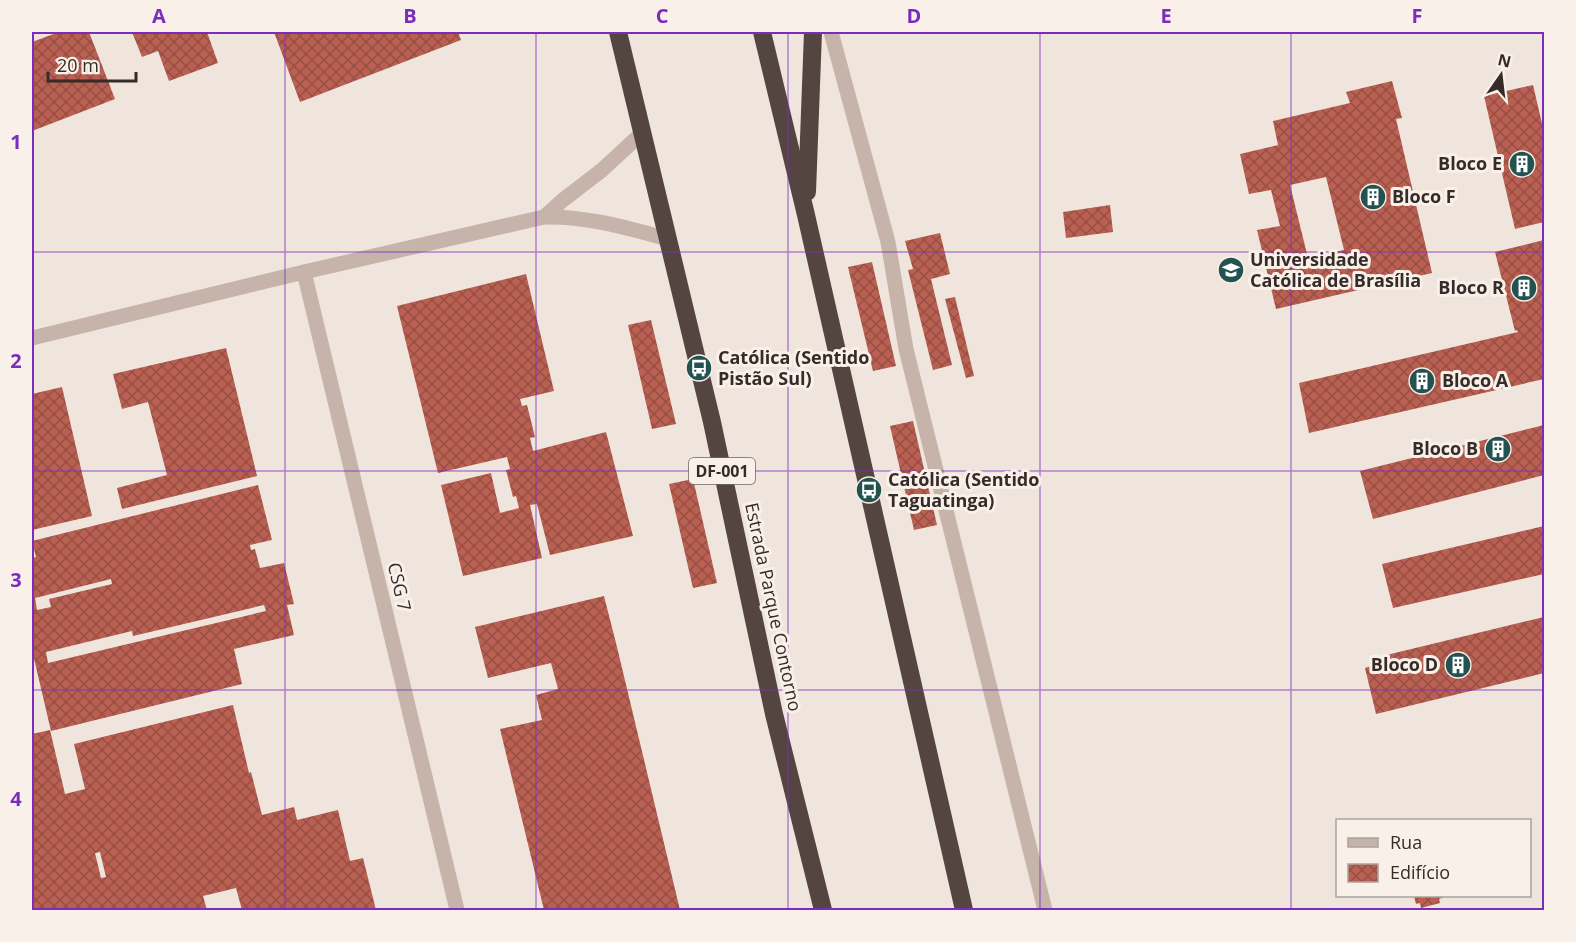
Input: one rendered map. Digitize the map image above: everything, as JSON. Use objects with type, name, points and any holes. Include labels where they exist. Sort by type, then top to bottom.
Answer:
[{"type":"highway","name":"Estrada Parque Contorno","points":[[618,32],[709,411],[774,714],[823,910]]},
{"type":"highway","points":[[762,32],[806,215],[964,910]]},
{"type":"highway","points":[[806,215],[813,32]]},
{"type":"street","points":[[831,32],[888,242],[906,349],[1046,910]]},
{"type":"street","points":[[544,217],[602,170],[642,133]]},
{"type":"street","points":[[32,338],[544,217],[566,216],[586,219],[668,238]]},
{"type":"street","name":"CSG 7","points":[[304,272],[456,910]]},
{"type":"building","points":[[59,32],[89,32],[115,99],[32,131],[32,42]]},
{"type":"building","points":[[132,32],[207,32],[218,63],[169,81],[158,51],[142,57]]},
{"type":"building","points":[[274,32],[458,32],[461,40],[300,102]]},
{"type":"building","name":"Bloco F","points":[[1392,81],[1402,118],[1396,119],[1432,273],[1276,309],[1257,230],[1280,226],[1271,190],[1249,194],[1240,154],[1278,145],[1273,121],[1350,103],[1346,92]],"holes":[[[1326,177],[1344,250],[1308,258],[1290,185]]]},
{"type":"building","name":"Bloco E","points":[[1533,85],[1544,132],[1544,222],[1515,229],[1484,96]]},
{"type":"building","points":[[1110,205],[1113,232],[1066,238],[1063,212]]},
{"type":"building","points":[[940,233],[950,274],[931,279],[952,365],[933,370],[908,270],[913,269],[905,241]]},
{"type":"building","name":"Bloco A","points":[[1544,240],[1544,379],[1309,433],[1299,383],[1518,332],[1515,331],[1495,252]]},
{"type":"building","points":[[872,262],[896,366],[873,371],[848,267]]},
{"type":"building","points":[[526,274],[554,391],[520,399],[522,406],[527,405],[535,437],[530,438],[533,451],[606,432],[633,536],[550,555],[537,504],[530,505],[542,558],[463,576],[441,485],[491,473],[500,513],[519,508],[516,496],[513,497],[506,470],[510,469],[507,457],[438,473],[397,306]]},
{"type":"building","points":[[955,297],[974,376],[966,378],[945,299]]},
{"type":"building","points":[[651,320],[676,424],[652,429],[628,325]]},
{"type":"building","points":[[226,348],[257,476],[122,509],[117,488],[167,475],[148,402],[122,409],[113,374]]},
{"type":"building","points":[[62,387],[92,516],[32,530],[32,394]]},
{"type":"building","points":[[913,421],[937,525],[914,530],[890,426]]},
{"type":"building","name":"Bloco B","points":[[1544,425],[1544,475],[1373,519],[1360,471]]},
{"type":"building","points":[[693,479],[717,583],[693,588],[669,484]]},
{"type":"building","points":[[258,485],[272,540],[250,545],[251,550],[255,549],[260,568],[284,563],[294,604],[287,605],[294,635],[234,649],[242,684],[51,731],[32,650],[32,558],[36,557],[32,541]],"holes":[[[111,579],[112,584],[49,599],[51,607],[37,610],[35,598]],[[264,605],[266,611],[48,663],[46,652],[132,631],[133,636]]]},
{"type":"building","points":[[1544,526],[1544,574],[1393,608],[1382,564]]},
{"type":"building","points":[[604,596],[680,910],[544,910],[500,729],[542,720],[536,695],[558,689],[551,663],[488,678],[475,627]]},
{"type":"building","name":"Bloco D","points":[[1544,617],[1544,673],[1376,714],[1365,668],[1371,666],[1370,659]]},
{"type":"building","points":[[233,705],[249,773],[251,772],[262,815],[294,807],[297,820],[338,810],[350,861],[363,858],[376,910],[242,910],[236,888],[203,896],[207,910],[32,910],[32,734],[50,730],[65,794],[85,789],[74,744]],"holes":[[[100,852],[106,877],[101,878],[95,853]]]},
{"type":"building","points":[[1414,897],[1444,897],[1439,899],[1440,903],[1421,908],[1420,903],[1416,904]]},
{"type":"place","name":"Bloco E","points":[[1522,164]]},
{"type":"place","name":"Bloco F","points":[[1373,197]]},
{"type":"place","name":"Universidade Católica de Brasília","points":[[1231,270]]},
{"type":"place","name":"Bloco R","points":[[1524,288]]},
{"type":"place","name":"Católica (Sentido Pistão Sul)","points":[[699,368]]},
{"type":"place","name":"Bloco A","points":[[1422,381]]},
{"type":"place","name":"Bloco B","points":[[1498,449]]},
{"type":"place","name":"Católica (Sentido Taguatinga)","points":[[869,490]]},
{"type":"place","name":"Bloco D","points":[[1458,665]]}]
